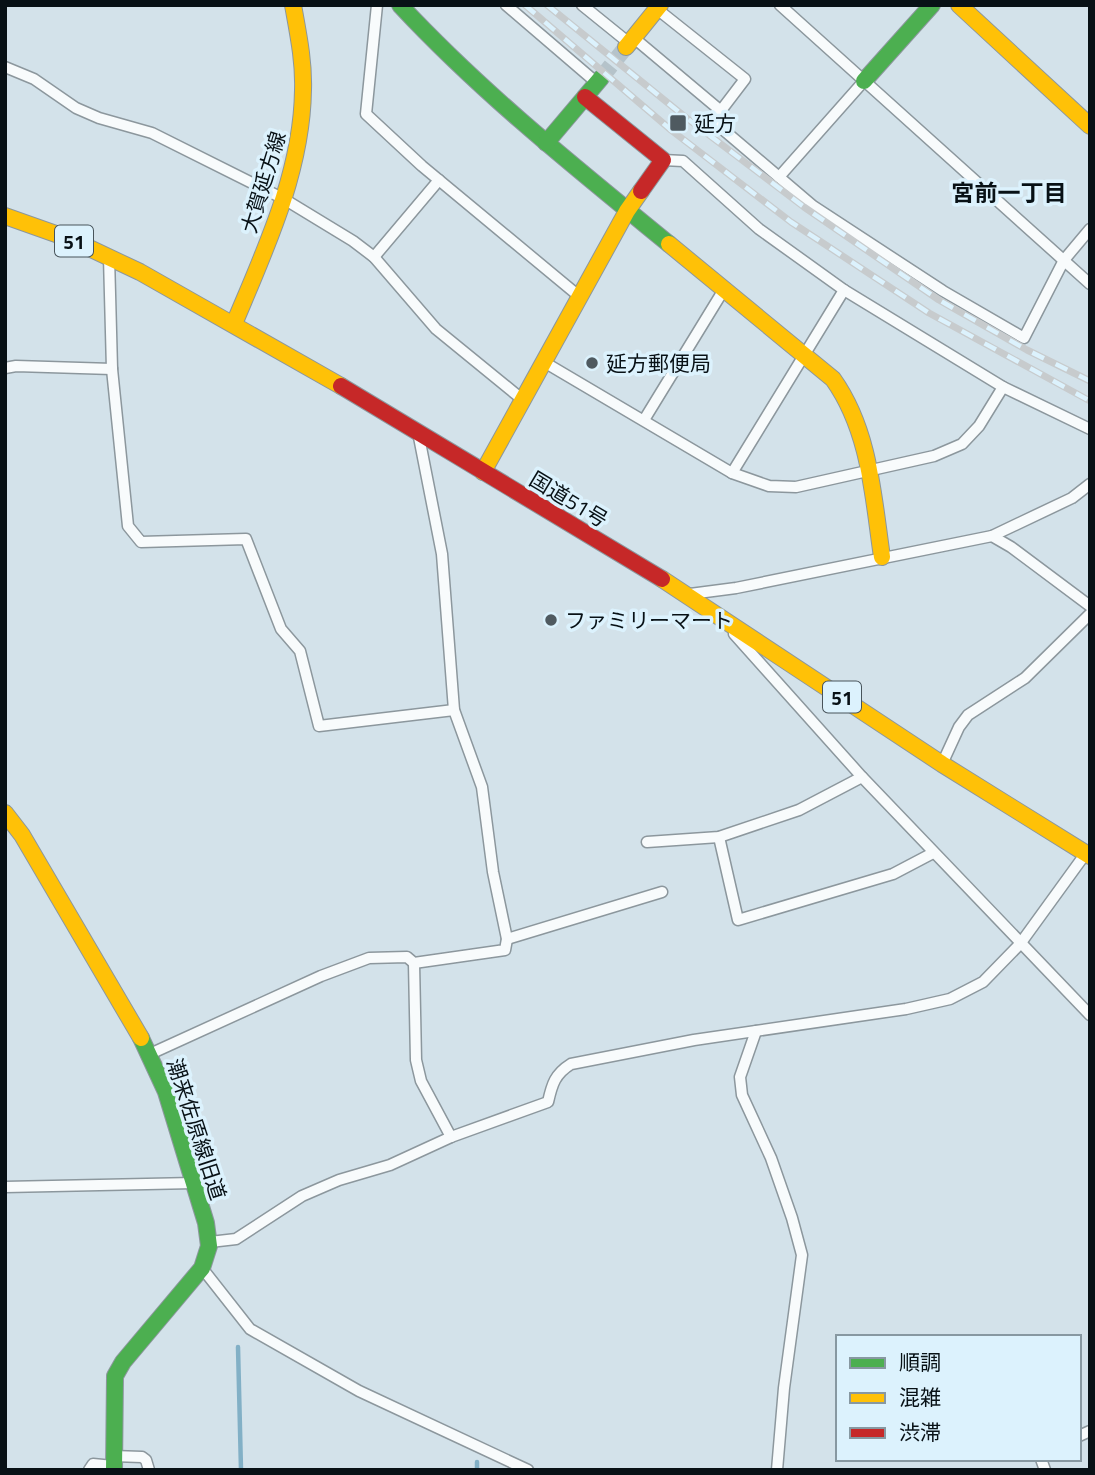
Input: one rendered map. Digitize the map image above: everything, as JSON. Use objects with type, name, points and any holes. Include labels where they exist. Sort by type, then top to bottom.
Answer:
[{"type":"main road","name":"大賀延方線","points":[[234,324],[284,199],[303,123],[304,61],[293,5]]},
{"type":"main road","points":[[400,5],[444,52],[546,142],[833,379],[848,401],[857,424],[868,470],[882,557]]},
{"type":"main road","points":[[864,81],[932,5]]},
{"type":"main road","points":[[959,5],[1090,126]]},
{"type":"main road","points":[[630,43],[658,7]]},
{"type":"main road","points":[[546,142],[599,80]]},
{"type":"main road","points":[[483,472],[627,211],[663,160],[585,97]]},
{"type":"main road","name":"国道51号","points":[[5,216],[39,227],[109,257],[234,324],[418,432],[687,594],[942,764],[1088,855]]},
{"type":"main road","name":"潮来佐原線旧道","points":[[5,813],[22,835],[150,1054],[166,1092],[210,1242]]},
{"type":"main road","points":[[113,1465],[115,1376],[123,1362],[202,1268],[208,1256],[210,1242]]},
{"type":"street","points":[[377,5],[366,114],[439,180],[580,297]]},
{"type":"street","points":[[506,5],[599,80]]},
{"type":"street","points":[[582,5],[721,111]]},
{"type":"street","points":[[780,5],[1090,284]]},
{"type":"street","points":[[658,7],[746,79],[713,121],[813,206],[943,291],[1024,338],[1063,260],[1090,229]]},
{"type":"street","points":[[5,67],[34,79],[76,108],[99,118],[152,133],[284,199],[353,241],[374,257],[436,329],[523,400]]},
{"type":"street","points":[[779,177],[864,81]]},
{"type":"street","points":[[663,160],[683,161],[759,229],[844,290],[1003,387],[1090,429]]},
{"type":"street","points":[[374,257],[439,180]]},
{"type":"street","points":[[109,257],[112,369],[128,526],[141,542],[246,539],[281,629],[300,651],[319,726],[454,710]]},
{"type":"street","points":[[644,420],[723,290]]},
{"type":"street","points":[[732,473],[844,290]]},
{"type":"street","points":[[544,362],[732,473],[769,486],[796,488],[934,456],[962,444],[979,426],[1003,387]]},
{"type":"street","points":[[5,368],[16,366],[112,369]]},
{"type":"street","points":[[150,1054],[321,976],[369,958],[407,957],[414,962],[505,950],[506,939],[493,872],[482,787],[454,710],[442,554],[418,432]]},
{"type":"street","points":[[687,594],[736,587],[992,536],[1072,498],[1090,484]]},
{"type":"street","points":[[992,536],[1090,606]]},
{"type":"street","points":[[713,611],[862,777],[1090,1015]]},
{"type":"street","points":[[942,764],[959,727],[968,715],[1025,678],[1090,614]]},
{"type":"street","points":[[647,842],[719,837],[800,810],[862,777]]},
{"type":"street","points":[[719,837],[738,920],[893,874],[933,852]]},
{"type":"street","points":[[210,1242],[236,1239],[302,1196],[339,1180],[390,1165],[451,1137],[548,1102],[559,1071],[571,1064],[694,1040],[906,1009],[950,999],[983,982],[1020,944],[1088,855]]},
{"type":"street","points":[[506,939],[662,892]]},
{"type":"street","points":[[414,962],[416,1060],[421,1081],[451,1137]]},
{"type":"street","points":[[756,1031],[740,1077],[742,1095],[771,1158],[802,1255],[784,1388],[777,1470]]},
{"type":"street","points":[[5,1187],[194,1183]]},
{"type":"street","points":[[202,1268],[250,1329],[359,1391],[528,1470]]},
{"type":"street","points":[[89,1470],[93,1464],[113,1465],[142,1457],[149,1470]]},
{"type":"waterway","points":[[238,1347],[241,1470]]},
{"type":"waterway","points":[[477,1462],[477,1470]]},
{"type":"tunnel","points":[[601,78],[626,47]]},
{"type":"railway","points":[[525,5],[671,130],[791,222],[929,313],[1090,401]]},
{"type":"railway","points":[[547,5],[684,116],[804,207],[939,300],[1027,350],[1090,381]]},
{"type":"traffic: fast","points":[[400,5],[497,99],[669,244]]},
{"type":"traffic: fast","points":[[864,81],[932,5]]},
{"type":"traffic: fast","points":[[546,143],[601,78]]},
{"type":"traffic: fast","points":[[114,1470],[115,1376],[123,1362],[202,1268],[209,1246],[206,1223],[166,1092],[141,1038]]},
{"type":"traffic: slow","points":[[234,324],[280,210],[296,151],[303,79],[293,5]]},
{"type":"traffic: slow","points":[[626,47],[660,5]]},
{"type":"traffic: slow","points":[[959,5],[1090,126]]},
{"type":"traffic: slow","points":[[483,472],[627,211],[641,191]]},
{"type":"traffic: slow","points":[[5,216],[70,239],[140,272],[341,386]]},
{"type":"traffic: slow","points":[[669,244],[833,379],[855,420],[862,442],[882,557]]},
{"type":"traffic: slow","points":[[662,579],[942,764],[1090,856]]},
{"type":"traffic: slow","points":[[5,813],[22,835],[141,1038]]},
{"type":"traffic: jam","points":[[585,97],[663,160],[641,191]]},
{"type":"traffic: jam","points":[[341,386],[662,579]]},
{"type":"place","name":"延方","points":[[678,123]]},
{"type":"place","name":"延方郵便局","points":[[592,363]]},
{"type":"place","name":"ファミリーマート","points":[[551,620]]},
{"type":"district","name":"宮前一丁目","points":[[1009,192]]}]
